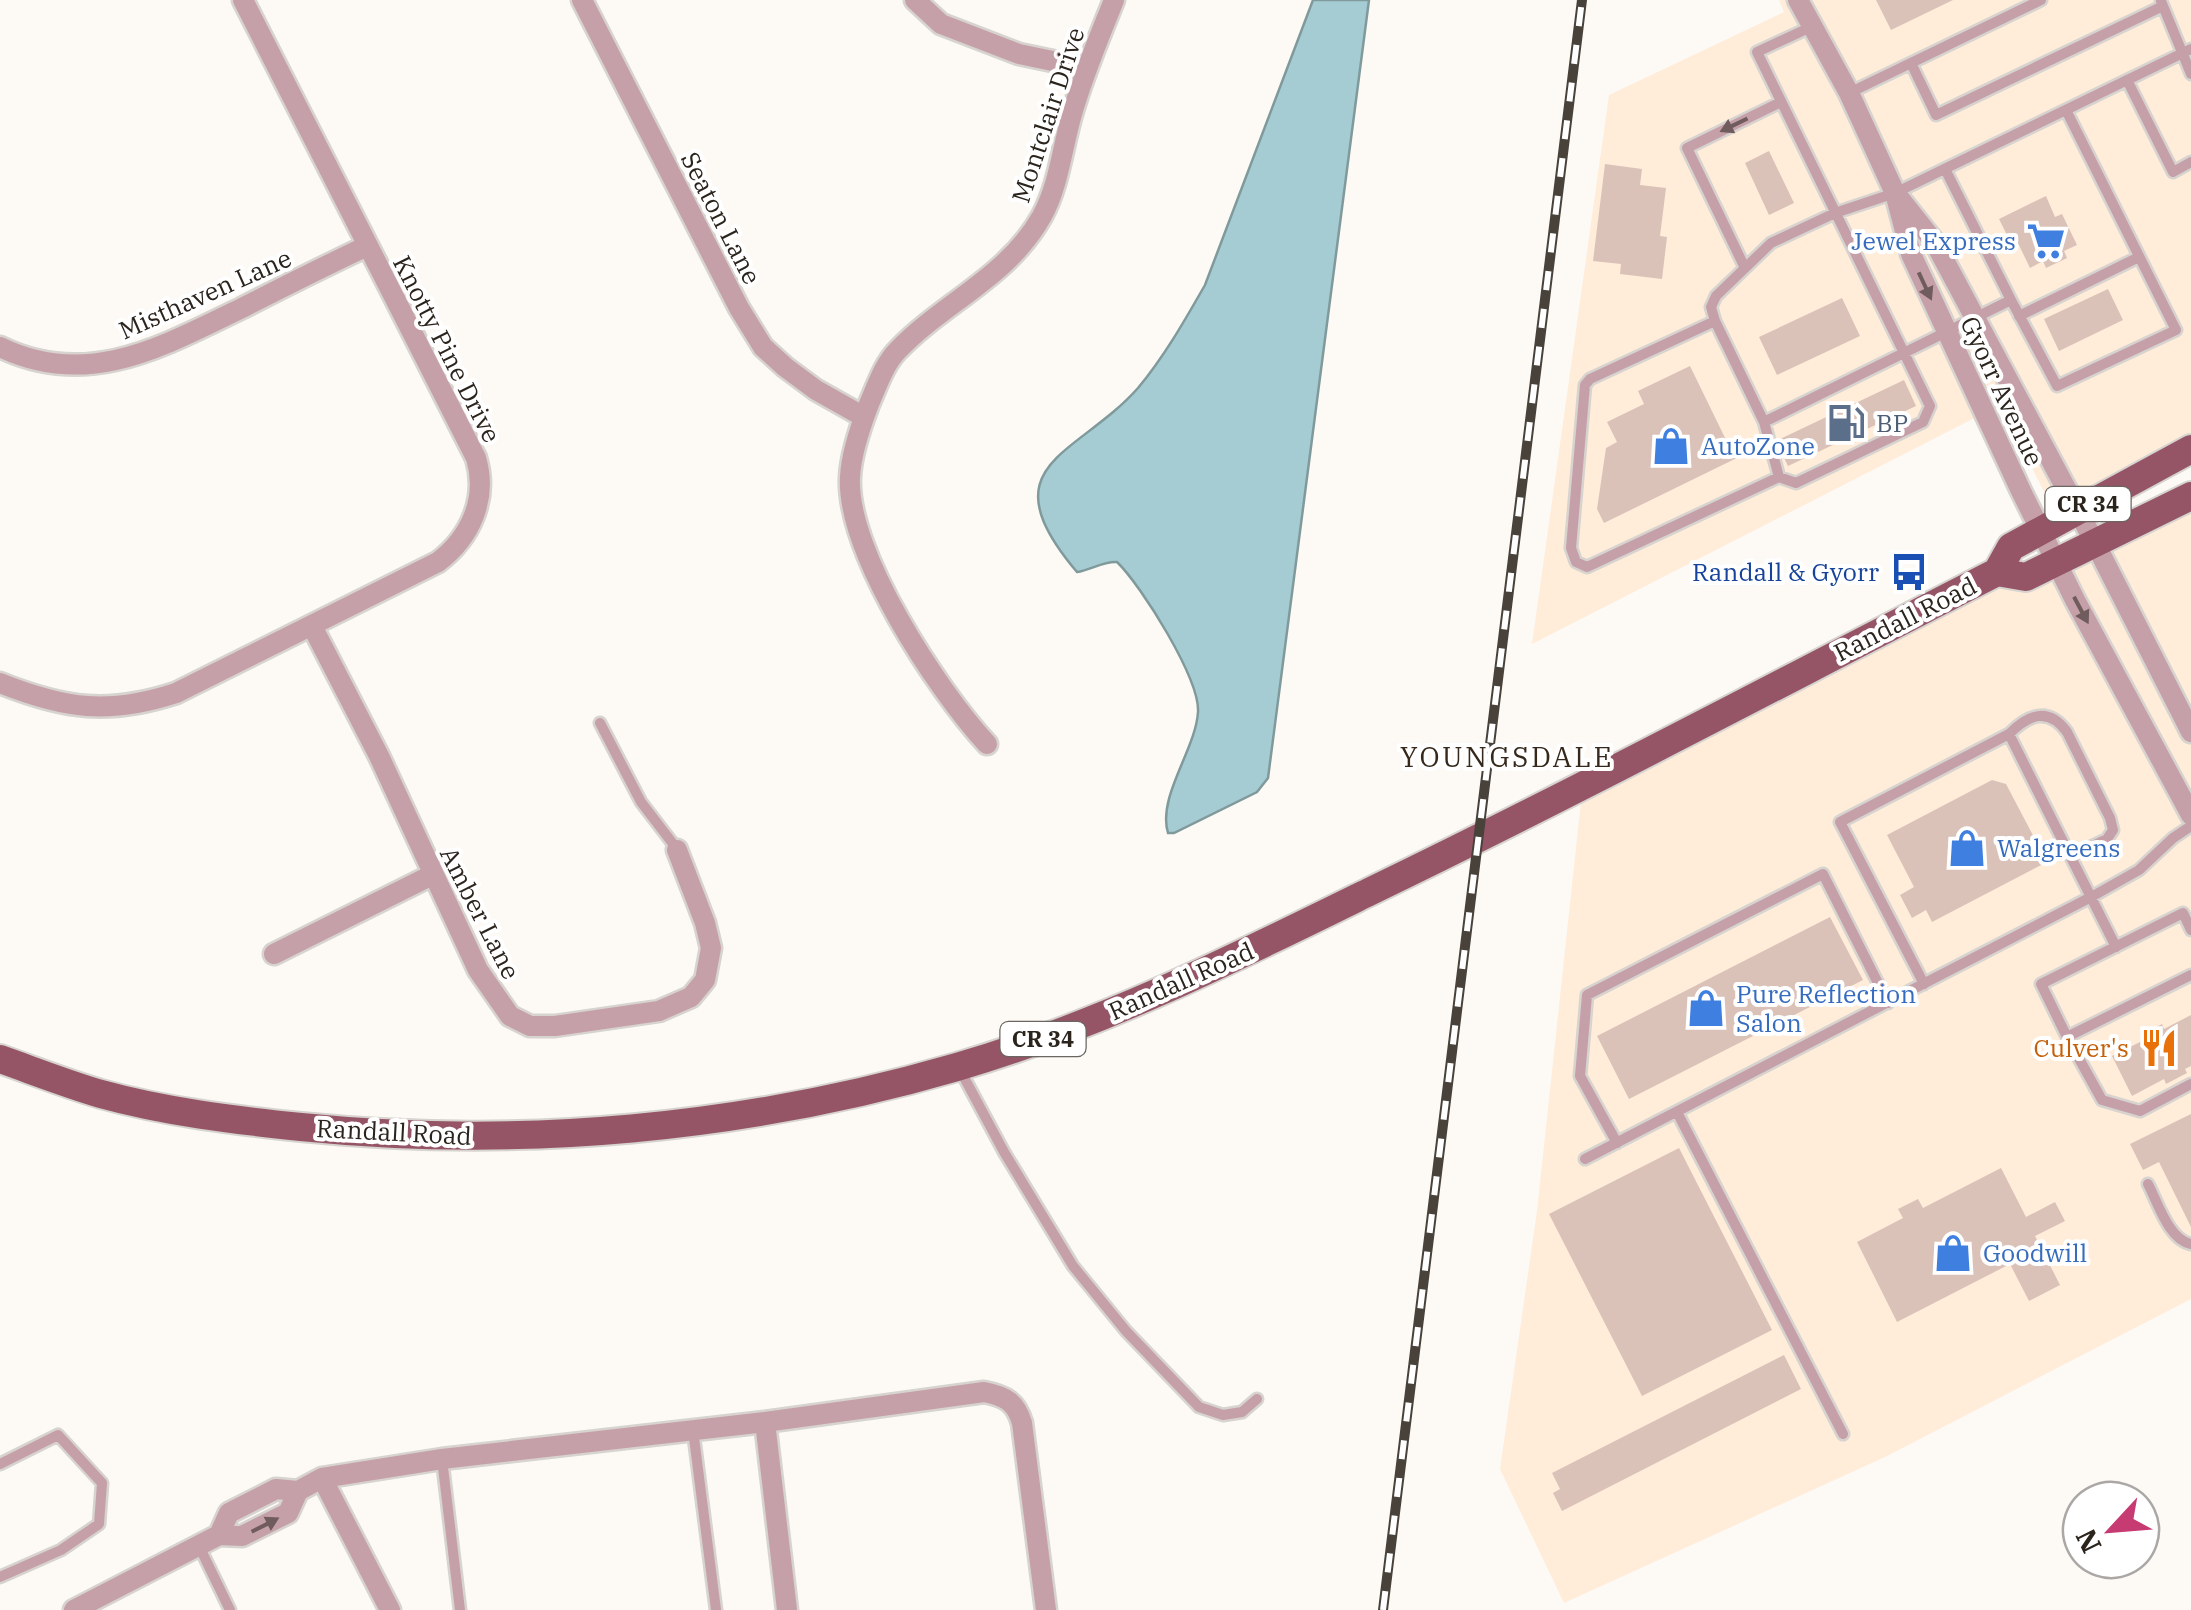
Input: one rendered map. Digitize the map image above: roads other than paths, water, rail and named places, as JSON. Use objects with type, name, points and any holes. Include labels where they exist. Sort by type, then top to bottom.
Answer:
[{"type":"main road","name":"Randall Road","points":[[0,1059],[102,1094],[209,1117],[351,1132],[499,1137],[652,1127],[874,1090],[1090,1022],[1226,962],[1478,840],[1997,572],[2011,546],[2191,449]]},
{"type":"main road","name":"Randall Road","points":[[1997,572],[2026,577],[2191,496]]},
{"type":"street","name":"Knotty Pine Drive","points":[[0,683],[44,701],[108,708],[143,704],[176,693],[438,562],[454,550],[474,517],[482,479],[476,458],[243,0]]},
{"type":"street","name":"Seaton Lane","points":[[582,0],[739,308],[763,346],[816,390],[864,416]]},
{"type":"street","points":[[915,0],[941,24],[1020,54],[1086,68]]},
{"type":"street","name":"Montclair Drive","points":[[988,744],[968,724],[921,656],[873,569],[858,525],[850,478],[864,416],[894,353],[940,312],[1003,266],[1043,215],[1086,68],[1114,0]]},
{"type":"street","name":"Gyorr Avenue","points":[[1798,0],[1850,94],[1896,193],[1911,254],[2040,530],[2191,815]]},
{"type":"street","name":"Gyorr Avenue","points":[[1896,193],[1935,243],[2191,732]]},
{"type":"street","name":"Misthaven Lane","points":[[0,347],[37,361],[77,365],[129,358],[155,350],[367,246]]},
{"type":"street","name":"Amber Lane","points":[[312,626],[379,756],[478,970],[510,1016],[530,1026],[555,1026],[676,1006],[692,997],[705,980],[710,948],[677,850]]},
{"type":"street","points":[[274,954],[432,875]]},
{"type":"street","points":[[74,1610],[219,1535],[242,1536],[288,1513],[298,1491],[322,1478],[442,1459],[984,1392],[1003,1396],[1018,1409],[1022,1423],[1046,1610]]},
{"type":"street","points":[[765,1422],[786,1610]]},
{"type":"street","points":[[322,1478],[390,1610]]},
{"type":"lane","points":[[1850,94],[2042,0]]},
{"type":"lane","points":[[1911,63],[1936,115],[2162,3],[2186,51],[2191,74]]},
{"type":"lane","points":[[1714,321],[1590,379],[1585,385],[1571,548],[1576,562],[1587,568],[1778,477],[1796,484],[1923,422],[1930,406],[1757,52],[1811,26]]},
{"type":"lane","points":[[1778,477],[1764,422],[1714,321],[1712,307],[1716,296],[1771,243],[1835,212],[1896,193],[2186,51]]},
{"type":"lane","points":[[2126,80],[2172,172],[2191,162]]},
{"type":"lane","points":[[1745,268],[1687,148],[1781,102]]},
{"type":"lane","points":[[1945,169],[2056,386],[2176,330],[2066,110]]},
{"type":"lane","points":[[2019,316],[2139,257]]},
{"type":"lane","points":[[1764,422],[2011,300]]},
{"type":"lane","points":[[1924,984],[1840,822],[2009,734],[2025,718],[2048,716],[2060,722],[2067,732],[2113,830],[2107,840],[2072,856]]},
{"type":"lane","points":[[600,723],[641,802],[677,850]]},
{"type":"lane","points":[[2009,734],[2116,946]]},
{"type":"lane","points":[[1585,1159],[2093,896],[2139,870],[2191,826]]},
{"type":"lane","points":[[1616,1143],[1580,1076],[1587,995],[1604,986],[1823,874],[1888,1003]]},
{"type":"lane","points":[[2191,930],[2183,913],[2041,984],[2102,1100],[2140,1111],[2191,1084]]},
{"type":"lane","points":[[2068,1037],[2191,975]]},
{"type":"lane","points":[[958,1066],[1073,1266],[1126,1331],[1199,1407],[1223,1415],[1242,1412],[1257,1399]]},
{"type":"lane","points":[[1677,1112],[1843,1434]]},
{"type":"lane","points":[[2148,1184],[2176,1237],[2191,1244]]},
{"type":"lane","points":[[692,1430],[716,1610]]},
{"type":"lane","points":[[0,1464],[58,1434],[102,1483],[99,1524],[61,1550],[0,1577]]},
{"type":"lane","points":[[442,1459],[460,1610]]},
{"type":"lane","points":[[199,1546],[230,1610]]},
{"type":"water","points":[[1313,0],[1369,0],[1268,778],[1257,792],[1168,833],[1168,804],[1198,712],[1190,678],[1154,611],[1117,562],[1077,572],[1051,536],[1039,507],[1040,484],[1050,465],[1138,388],[1205,285]]},
{"type":"railway","points":[[1383,1610],[1582,0]]},
{"type":"place","name":"Jewel Express","points":[[2046,241]]},
{"type":"place","name":"BP","points":[[1846,423]]},
{"type":"place","name":"AutoZone","points":[[1671,446]]},
{"type":"place","name":"Randall & Gyorr","points":[[1909,572]]},
{"type":"place","name":"Walgreens","points":[[1967,848]]},
{"type":"place","name":"Pure Reflection Salon","points":[[1706,1008]]},
{"type":"place","name":"Culver's","points":[[2159,1048]]},
{"type":"place","name":"Goodwill","points":[[1953,1253]]},
{"type":"district","name":"YOUNGSDALE","points":[[1507,757]]}]
